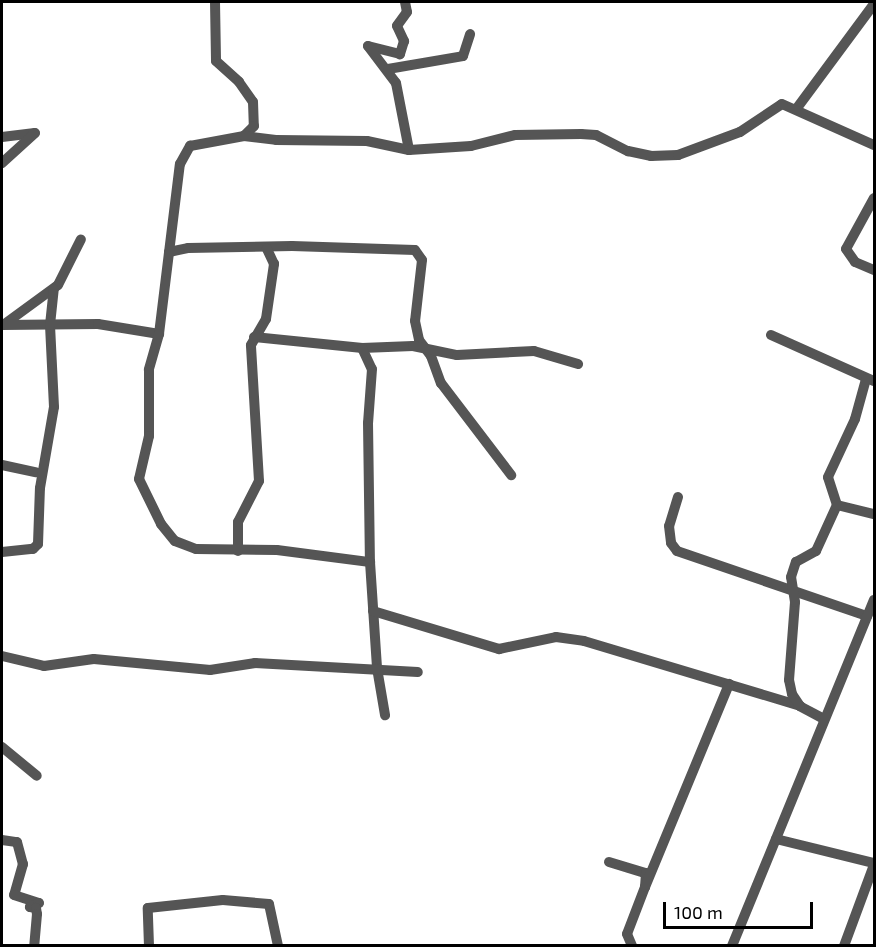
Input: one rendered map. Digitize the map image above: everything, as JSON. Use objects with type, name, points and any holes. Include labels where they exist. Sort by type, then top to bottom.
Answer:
[{"type":"street","points":[[215,2],[213,50],[216,61],[239,82],[254,102],[254,126],[244,136]]},
{"type":"street","points":[[405,2],[406,12],[397,26],[404,41],[400,54],[368,46],[388,69],[400,96],[409,150]]},
{"type":"street","points":[[797,108],[874,4]]},
{"type":"street","points":[[388,69],[463,56],[470,34]]},
{"type":"street","points":[[370,562],[277,550],[196,549],[175,541],[161,524],[139,479],[149,436],[149,370],[159,334],[184,152],[190,147],[244,136],[276,140],[367,141],[409,150],[481,145],[515,135],[581,134],[596,135],[628,152],[678,155],[740,132],[782,104],[797,108],[874,145]]},
{"type":"street","points":[[2,137],[35,133],[2,163]]},
{"type":"street","points":[[874,198],[846,249],[855,262],[874,270]]},
{"type":"street","points":[[2,552],[33,549],[38,544],[40,488],[54,407],[50,325],[54,289],[81,239]]},
{"type":"street","points":[[169,252],[188,248],[267,249],[292,246],[416,250],[422,260],[415,321],[416,333],[441,383],[511,476]]},
{"type":"street","points":[[238,551],[238,522],[259,481],[251,362],[254,337],[266,319],[274,264],[267,249]]},
{"type":"street","points":[[4,324],[54,289]]},
{"type":"street","points":[[4,324],[98,324],[159,334]]},
{"type":"street","points":[[771,335],[870,380],[828,477],[837,505],[816,551],[802,557],[793,568],[789,680],[792,694],[800,705]]},
{"type":"street","points":[[254,337],[362,348],[425,347],[457,355],[534,351],[578,364]]},
{"type":"street","points":[[362,348],[372,369],[368,423],[370,562],[377,668],[385,715]]},
{"type":"street","points":[[2,465],[36,472]]},
{"type":"street","points":[[678,497],[669,526],[671,543],[677,551],[867,615]]},
{"type":"street","points":[[837,505],[874,513]]},
{"type":"street","points":[[732,945],[874,600]]},
{"type":"street","points":[[373,611],[499,649],[556,637],[584,640],[800,705],[824,719]]},
{"type":"street","points":[[2,657],[44,666],[94,659],[210,670],[255,663],[418,672]]},
{"type":"street","points":[[629,944],[627,934],[645,887],[729,684]]},
{"type":"street","points":[[2,747],[37,776]]},
{"type":"street","points":[[777,839],[874,864],[844,945]]},
{"type":"street","points":[[2,840],[17,842],[23,864],[14,895],[39,903],[30,907],[36,908],[38,914],[34,945]]},
{"type":"street","points":[[609,862],[646,873],[645,887]]},
{"type":"street","points":[[149,945],[148,908],[223,900],[269,904],[278,945]]}]
